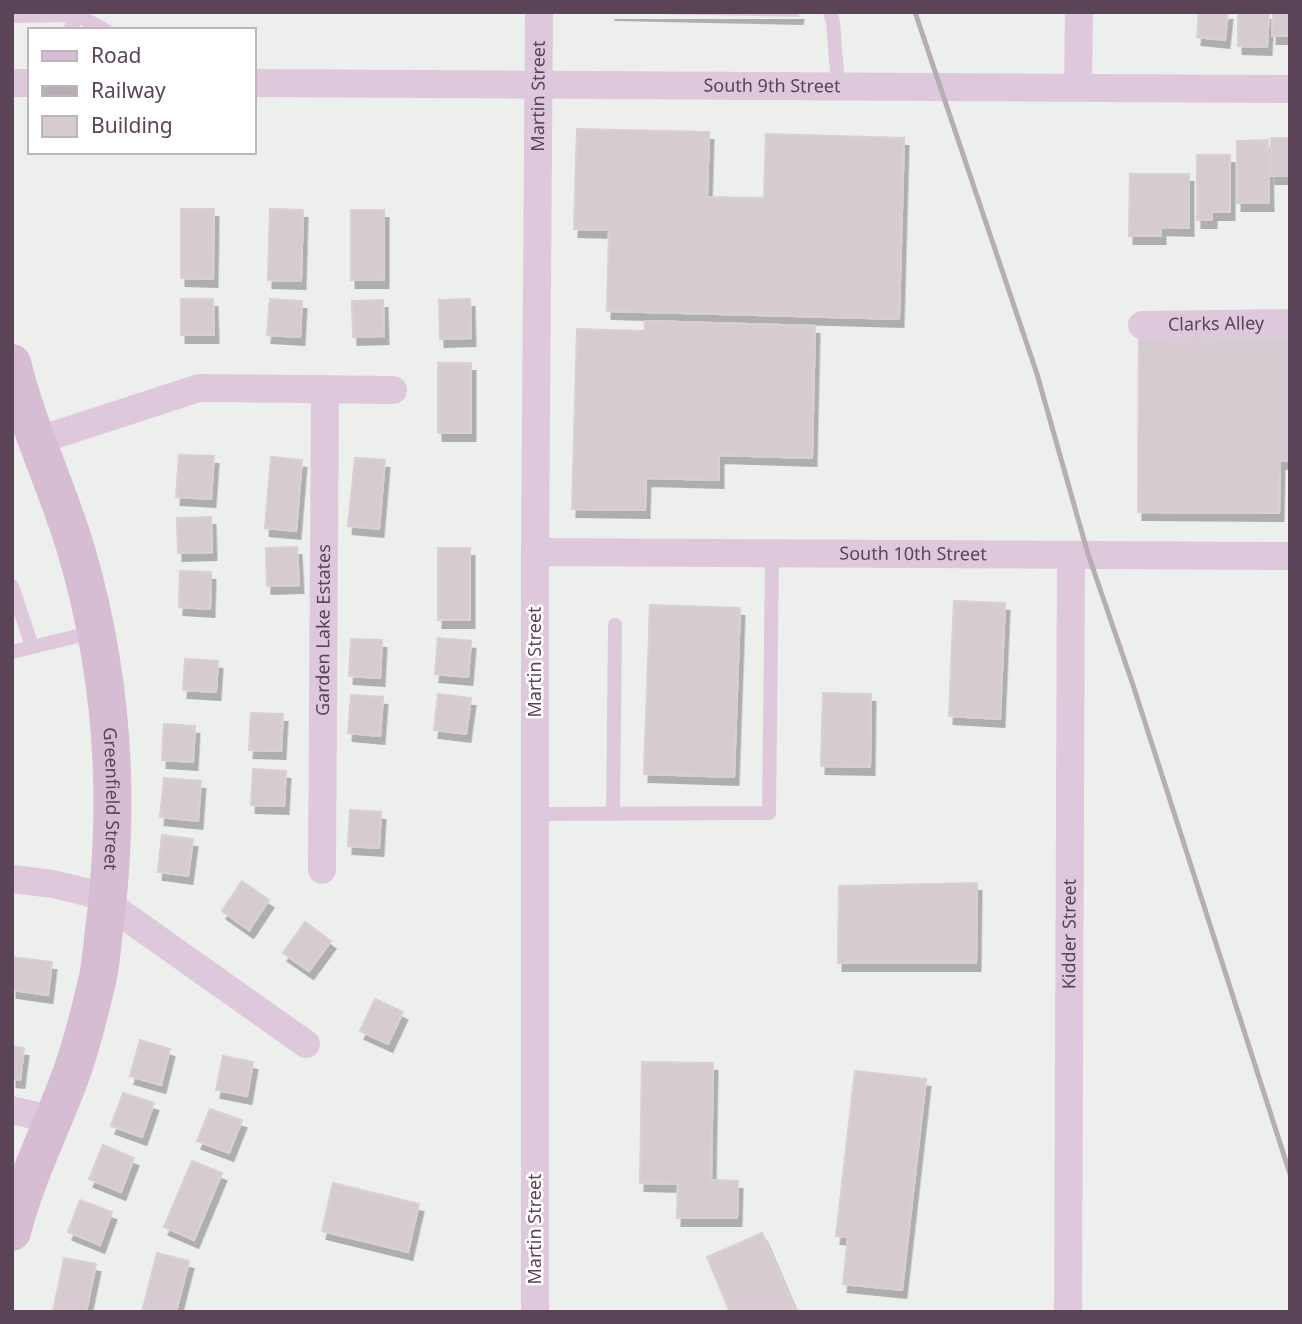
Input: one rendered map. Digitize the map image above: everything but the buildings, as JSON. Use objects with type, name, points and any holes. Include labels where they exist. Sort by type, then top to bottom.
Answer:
[{"type":"main road","name":"Greenfield Street","points":[[12,363],[19,392],[76,551],[95,631],[108,716],[113,778],[112,852],[99,975],[74,1066],[18,1206],[12,1232]]},
{"type":"street","name":"Martin Street","points":[[535,1312],[534,814],[539,12]]},
{"type":"street","points":[[1078,88],[1079,12]]},
{"type":"street","name":"South 9th Street","points":[[256,83],[1290,89]]},
{"type":"street","name":"Clarks Alley","points":[[1142,325],[1290,323]]},
{"type":"street","points":[[36,441],[200,388],[393,390]]},
{"type":"street","name":"Garden Lake Estates","points":[[322,870],[325,390]]},
{"type":"street","name":"South 10th Street","points":[[535,552],[1290,556]]},
{"type":"street","name":"Kidder Street","points":[[1068,1312],[1071,555]]},
{"type":"street","points":[[12,879],[53,884],[94,894],[306,1044]]},
{"type":"street","points":[[12,1110],[53,1120]]},
{"type":"lane","points":[[830,12],[834,22],[838,86]]},
{"type":"lane","points":[[12,16],[77,14],[102,28]]},
{"type":"lane","points":[[534,814],[769,813],[772,554]]},
{"type":"lane","points":[[12,586],[32,646]]},
{"type":"lane","points":[[613,813],[615,625]]},
{"type":"lane","points":[[12,652],[95,631]]},
{"type":"railway","points":[[915,12],[1037,374],[1088,554],[1133,685],[1290,1174]]}]
